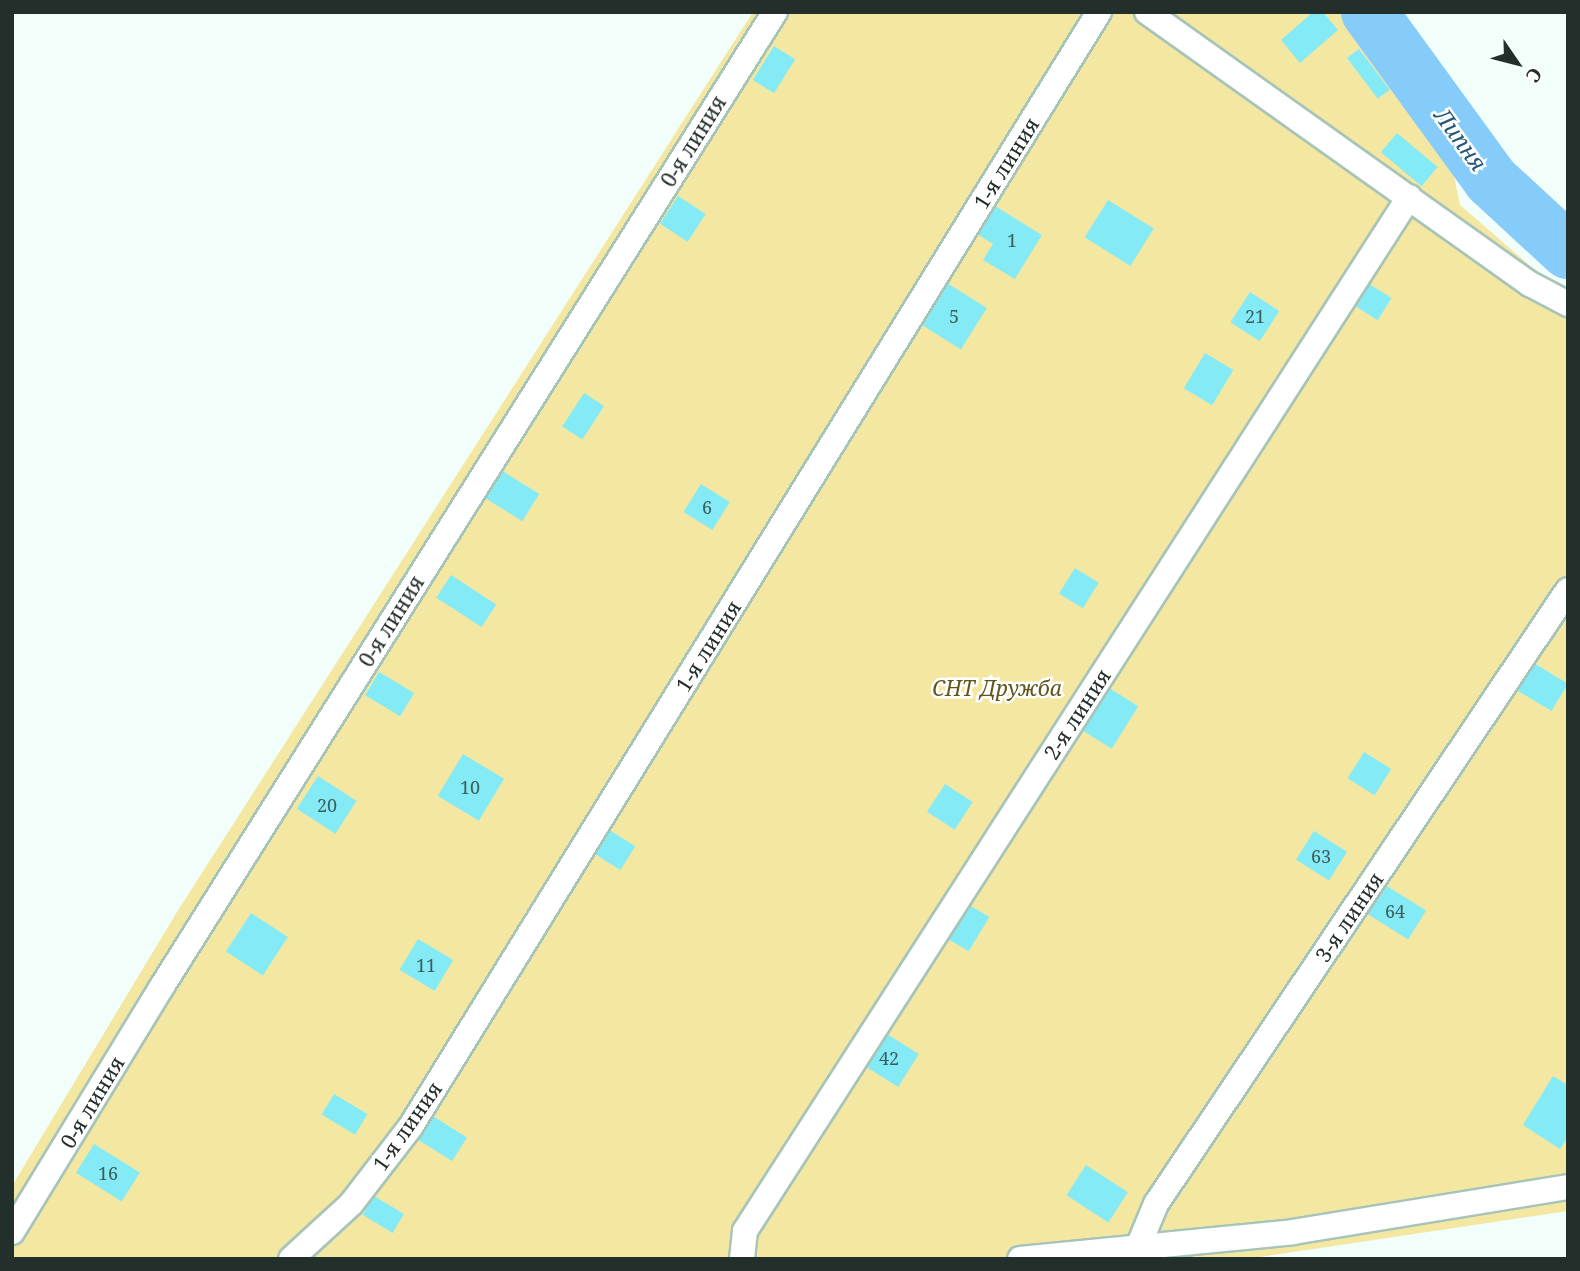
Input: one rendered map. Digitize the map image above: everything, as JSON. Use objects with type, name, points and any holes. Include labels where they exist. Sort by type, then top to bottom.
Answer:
[{"type":"street","name":"0-я линия","points":[[12,1232],[211,907],[775,12]]},
{"type":"street","name":"1-я линия","points":[[291,1259],[351,1203],[411,1126],[1099,12]]},
{"type":"street","points":[[1147,12],[1530,284],[1568,304]]},
{"type":"street","name":"2-я линия","points":[[742,1259],[745,1231],[1409,197]]},
{"type":"street","name":"3-я линия","points":[[1138,1247],[1156,1204],[1568,590]]},
{"type":"street","points":[[1020,1259],[1293,1233],[1568,1187]]},
{"type":"green space","name":"СНТ Дружба","points":[[753,12],[1339,12],[1452,165],[1460,205],[1550,283],[1568,292],[1568,1211],[1247,1259],[12,1259],[12,1186],[177,912]]},
{"type":"building","points":[[1313,12],[1323,12],[1338,30],[1300,63],[1281,40]]},
{"type":"building","points":[[774,46],[795,59],[774,93],[753,80]]},
{"type":"building","points":[[1359,49],[1390,90],[1378,99],[1347,58]]},
{"type":"building","points":[[1397,133],[1438,167],[1422,186],[1381,152]]},
{"type":"building","points":[[678,196],[706,214],[688,242],[660,224]]},
{"type":"building","points":[[1108,200],[1154,229],[1130,266],[1085,237]]},
{"type":"building","points":[[987,201],[1042,235],[1015,279],[983,260],[993,244],[969,229]]},
{"type":"building","points":[[1361,279],[1392,298],[1378,320],[1347,301]]},
{"type":"building","points":[[947,283],[987,308],[961,349],[921,325]]},
{"type":"building","points":[[1250,292],[1279,311],[1260,341],[1230,322]]},
{"type":"building","points":[[1205,353],[1233,370],[1212,405],[1184,388]]},
{"type":"building","points":[[584,393],[604,406],[582,440],[562,427]]},
{"type":"building","points":[[496,467],[539,494],[522,521],[479,494]]},
{"type":"building","points":[[701,484],[730,502],[712,530],[684,512]]},
{"type":"building","points":[[1075,568],[1099,583],[1083,608],[1059,593]]},
{"type":"building","points":[[451,575],[496,604],[482,627],[436,598]]},
{"type":"building","points":[[1532,662],[1568,684],[1552,711],[1516,689]]},
{"type":"building","points":[[379,672],[414,693],[400,716],[365,695]]},
{"type":"building","points":[[1101,683],[1138,706],[1112,749],[1075,725]]},
{"type":"building","points":[[1364,752],[1391,769],[1375,795],[1348,778]]},
{"type":"building","points":[[463,754],[504,779],[479,821],[438,796]]},
{"type":"building","points":[[318,776],[357,801],[335,834],[297,809]]},
{"type":"building","points":[[945,784],[973,802],[955,830],[927,812]]},
{"type":"building","points":[[603,826],[635,846],[620,870],[588,850]]},
{"type":"building","points":[[1314,831],[1347,852],[1329,881],[1296,860]]},
{"type":"building","points":[[1382,883],[1426,911],[1408,939],[1364,912]]},
{"type":"building","points":[[961,900],[989,917],[969,951],[940,934]]},
{"type":"building","points":[[251,913],[288,937],[263,976],[226,952]]},
{"type":"building","points":[[418,939],[453,960],[435,991],[399,970]]},
{"type":"building","points":[[879,1029],[919,1054],[898,1087],[858,1062]]},
{"type":"building","points":[[1553,1076],[1568,1085],[1568,1137],[1560,1149],[1523,1125]]},
{"type":"building","points":[[334,1094],[367,1114],[355,1135],[322,1115]]},
{"type":"building","points":[[428,1113],[467,1137],[452,1161],[413,1137]]},
{"type":"building","points":[[94,1144],[140,1173],[122,1201],[76,1173]]},
{"type":"building","points":[[1086,1165],[1128,1192],[1108,1222],[1066,1195]]},
{"type":"building","points":[[374,1196],[404,1214],[393,1233],[363,1215]]},
{"type":"waterway","name":"Липня","points":[[1369,12],[1491,180],[1568,251]]}]
